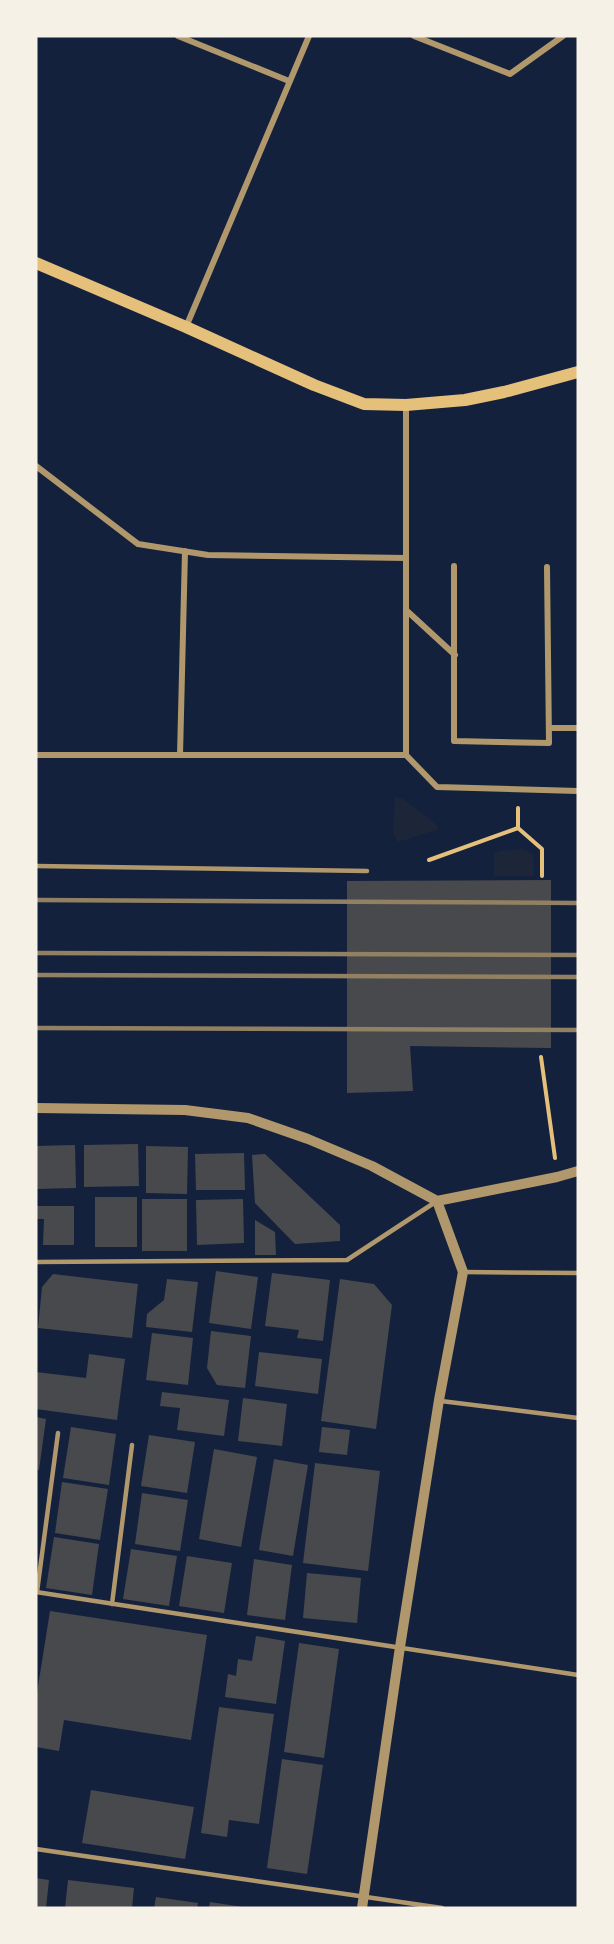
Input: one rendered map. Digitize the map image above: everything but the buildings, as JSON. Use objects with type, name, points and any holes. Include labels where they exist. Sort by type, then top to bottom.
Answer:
[{"type":"main road","points":[[36,263],[314,385],[364,404],[406,405],[465,400],[578,372]]},
{"type":"street","points":[[178,36],[289,81]]},
{"type":"street","points":[[186,327],[309,36]]},
{"type":"street","points":[[414,36],[510,74],[563,36]]},
{"type":"street","points":[[406,405],[406,755],[437,787],[578,791]]},
{"type":"street","points":[[36,466],[138,544],[208,555],[406,558]]},
{"type":"street","points":[[180,755],[185,551]]},
{"type":"street","points":[[454,566],[454,741],[549,742],[547,567]]},
{"type":"street","points":[[406,610],[455,654]]},
{"type":"street","points":[[549,728],[578,728]]},
{"type":"street","points":[[36,755],[406,755]]},
{"type":"street","points":[[36,1108],[184,1110],[248,1118],[308,1139],[372,1166],[437,1201],[557,1177],[578,1170]]},
{"type":"street","points":[[363,1902],[439,1400],[463,1272],[437,1201]]},
{"type":"lane","points":[[36,866],[367,871]]},
{"type":"lane","points":[[36,1262],[347,1260],[437,1201]]},
{"type":"lane","points":[[463,1272],[578,1273]]},
{"type":"lane","points":[[439,1400],[578,1418]]},
{"type":"lane","points":[[58,1432],[37,1592],[578,1675]]},
{"type":"lane","points":[[112,1604],[132,1445]]},
{"type":"lane","points":[[36,1848],[363,1902],[442,1908]]},
{"type":"path","points":[[429,860],[518,828],[542,849],[542,876]]},
{"type":"path","points":[[541,1057],[557,1177]]},
{"type":"shaded area","points":[[395,797],[403,799],[437,825],[437,830],[398,842],[393,833]]},
{"type":"shaded area","points":[[524,849],[533,855],[534,876],[494,876],[494,853]]},
{"type":"railway","points":[[36,900],[578,903]]},
{"type":"railway","points":[[36,953],[578,955]]},
{"type":"railway","points":[[36,975],[578,977]]},
{"type":"railway","points":[[36,1028],[578,1030]]}]
